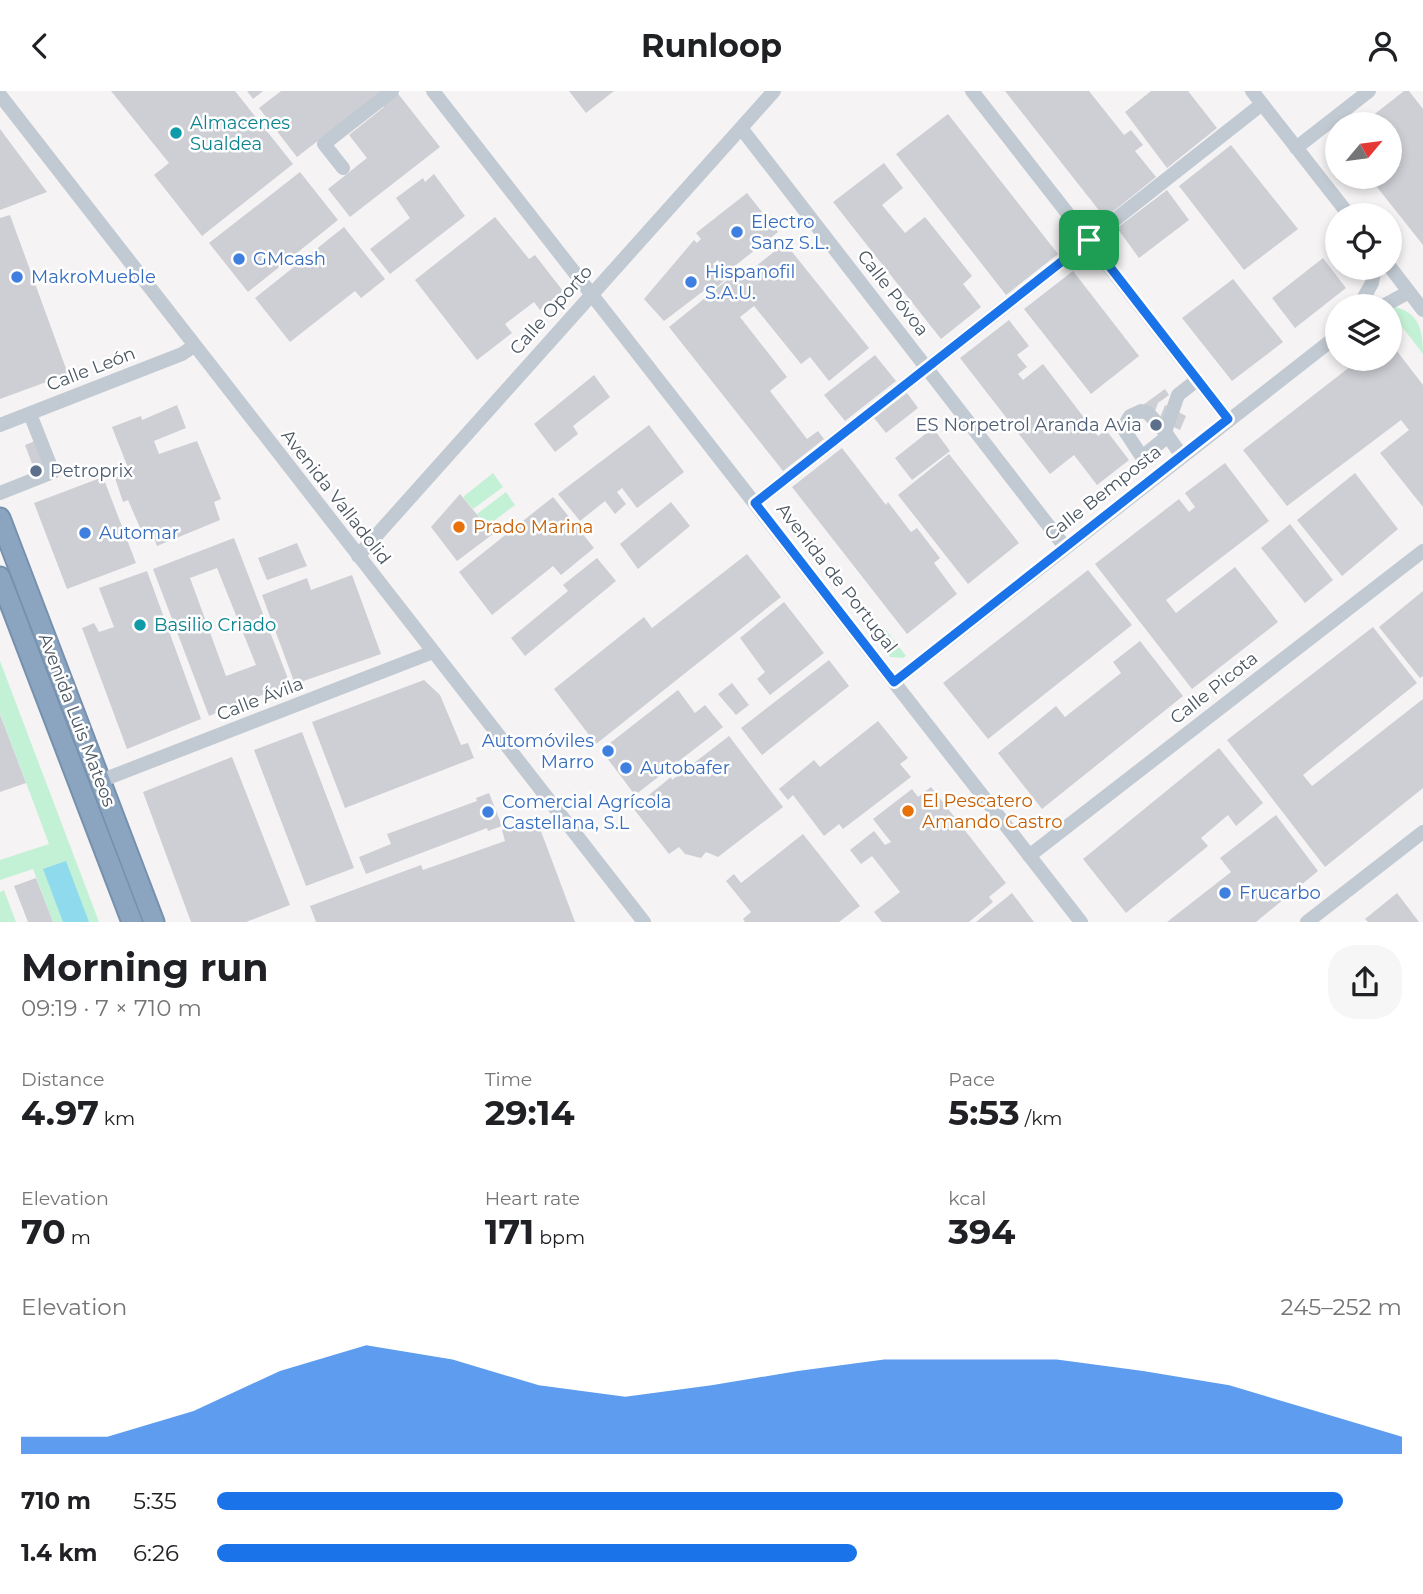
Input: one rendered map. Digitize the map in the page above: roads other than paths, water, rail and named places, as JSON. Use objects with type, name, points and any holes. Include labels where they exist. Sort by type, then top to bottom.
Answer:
[{"type":"highway","name":"Avenida Luis Mateos","points":[[0,519],[154,922]]},
{"type":"highway","name":"Avenida Luis Mateos","points":[[0,577],[132,922]]},
{"type":"street","points":[[343,168],[324,144],[392,91]]},
{"type":"street","name":"Avenida de Portugal","points":[[433,91],[1081,922]]},
{"type":"street","name":"Calle Oporto","points":[[358,556],[774,91]]},
{"type":"street","points":[[972,91],[1228,419]]},
{"type":"street","points":[[1252,91],[1340,203]]},
{"type":"street","points":[[1296,148],[1369,91]]},
{"type":"street","name":"Avenida Valladolid","points":[[0,95],[644,922]]},
{"type":"street","points":[[755,503],[1262,104]]},
{"type":"street","name":"Calle Póvoa","points":[[741,128],[1065,547]]},
{"type":"street","points":[[1400,280],[1423,310]]},
{"type":"street","points":[[1402,296],[1409,292]]},
{"type":"street","name":"Calle Bemposta","points":[[894,682],[1325,345]]},
{"type":"street","name":"Calle León","points":[[0,425],[182,354],[194,346]]},
{"type":"street","points":[[1182,456],[1167,434],[1178,395],[1197,380]]},
{"type":"street","points":[[0,493],[53,472],[30,414]]},
{"type":"street","name":"Calle Picota","points":[[1029,856],[1423,551]]},
{"type":"street","name":"Calle Ávila","points":[[100,781],[433,652]]},
{"type":"street","points":[[1307,922],[1423,832]]},
{"type":"water","points":[[66,861],[89,922],[63,922],[43,869]]},
{"type":"place","name":"Almacenes Sualdea","points":[[176,133]]},
{"type":"place","name":"Electro Sanz S.L.","points":[[737,232]]},
{"type":"place","name":"GMcash","points":[[239,259]]},
{"type":"place","name":"MakroMueble","points":[[17,277]]},
{"type":"place","name":"Hispanofil S.A.U.","points":[[691,282]]},
{"type":"place","name":"ES Norpetrol Aranda Avia","points":[[1156,425]]},
{"type":"place","name":"Petroprix","points":[[36,471]]},
{"type":"place","name":"Prado Marina","points":[[459,527]]},
{"type":"place","name":"Automar","points":[[85,533]]},
{"type":"place","name":"Basilio Criado","points":[[140,625]]},
{"type":"place","name":"Automóviles Marro","points":[[608,751]]},
{"type":"place","name":"Autobafer","points":[[626,768]]},
{"type":"place","name":"El Pescatero Amando Castro","points":[[908,811]]},
{"type":"place","name":"Comercial Agrícola Castellana, S.L","points":[[488,812]]},
{"type":"place","name":"Frucarbo","points":[[1225,893]]}]
